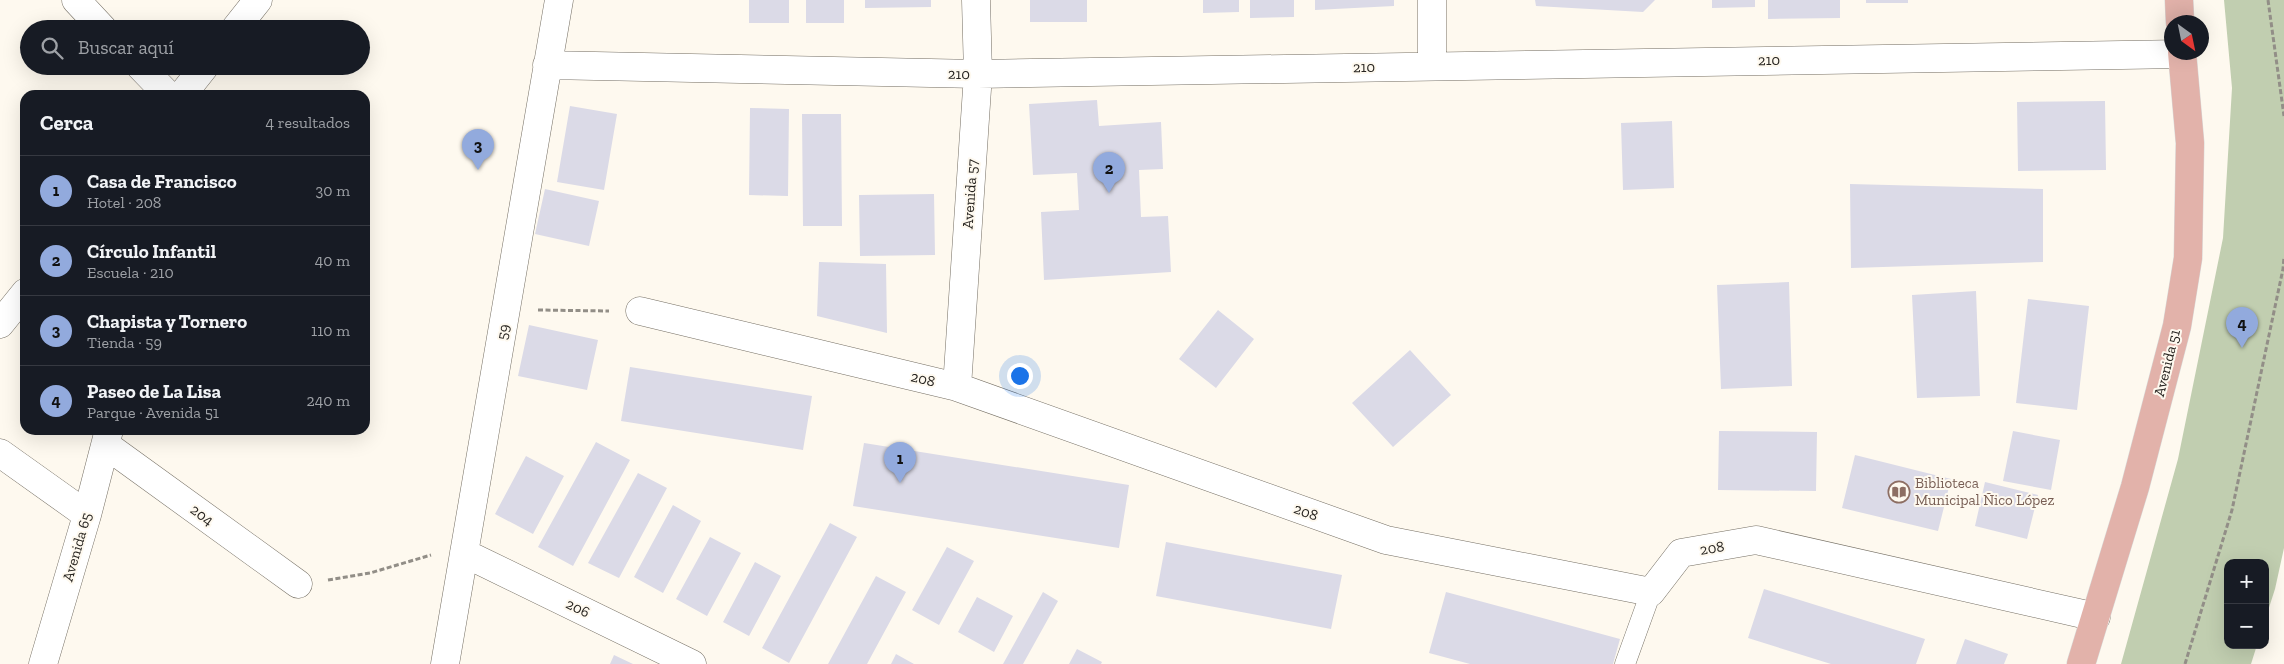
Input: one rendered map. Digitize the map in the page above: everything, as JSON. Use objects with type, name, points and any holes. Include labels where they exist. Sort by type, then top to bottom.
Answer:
[{"type":"main road","points":[[2179,0],[2180,15]]},
{"type":"main road","name":"Avenida 51","points":[[2081,664],[2134,487],[2174,336],[2188,258],[2190,143],[2183,60]]},
{"type":"street","points":[[76,0],[95,20]]},
{"type":"street","points":[[242,20],[258,0]]},
{"type":"street","name":"59","points":[[445,664],[507,310],[547,65],[560,0]]},
{"type":"street","name":"Avenida 57","points":[[957,387],[978,74],[976,0]]},
{"type":"street","points":[[1432,0],[1432,66]]},
{"type":"street","name":"210","points":[[547,65],[978,74],[2164,53]]},
{"type":"street","points":[[149,75],[163,90]]},
{"type":"street","points":[[186,90],[198,75]]},
{"type":"street","points":[[0,324],[20,299]]},
{"type":"street","name":"208","points":[[640,311],[957,387],[1386,540],[1651,592],[1681,553],[1756,540],[2096,617]]},
{"type":"street","name":"Avenida 65","points":[[43,664],[87,515],[107,438]]},
{"type":"street","name":"204","points":[[107,438],[298,584]]},
{"type":"street","points":[[0,452],[87,515]]},
{"type":"street","name":"206","points":[[464,553],[692,664]]},
{"type":"lane","points":[[1625,664],[1651,592]]},
{"type":"path","points":[[2268,0],[2284,116]]},
{"type":"path","points":[[2185,664],[2232,510],[2284,269],[2284,257]]},
{"type":"path","points":[[507,310],[640,311]]},
{"type":"path","points":[[298,584],[370,573],[443,552],[464,553]]},
{"type":"green space","points":[[2224,0],[2284,0],[2284,548],[2269,608],[2269,559],[2224,559],[2224,649],[2256,649],[2251,664],[2121,664],[2178,459],[2223,238],[2232,88]]},
{"type":"building","points":[[749,0],[789,0],[789,23],[749,23]]},
{"type":"building","points":[[806,0],[844,0],[844,23],[806,23]]},
{"type":"building","points":[[865,0],[931,0],[931,7],[865,8]]},
{"type":"building","points":[[1030,0],[1087,0],[1087,22],[1030,22]]},
{"type":"building","points":[[1203,0],[1239,0],[1239,12],[1203,13]]},
{"type":"building","points":[[1250,0],[1294,0],[1294,17],[1250,18]]},
{"type":"building","points":[[1315,0],[1394,0],[1394,6],[1315,10]]},
{"type":"building","points":[[1535,0],[1655,0],[1643,12],[1536,6]]},
{"type":"building","points":[[1712,0],[1755,0],[1755,7],[1712,8]]},
{"type":"building","points":[[1768,0],[1840,0],[1840,18],[1768,19]]},
{"type":"building","points":[[1866,0],[1908,0],[1908,3],[1866,3]]},
{"type":"building","points":[[1097,100],[1099,126],[1161,122],[1163,169],[1139,170],[1141,217],[1168,216],[1171,272],[1044,280],[1041,212],[1079,210],[1077,173],[1033,175],[1029,104]]},
{"type":"building","points":[[2105,101],[2106,170],[2018,171],[2017,102]]},
{"type":"building","points":[[570,106],[617,114],[604,190],[557,182]]},
{"type":"building","points":[[750,108],[789,109],[788,196],[749,195]]},
{"type":"building","points":[[802,114],[841,114],[842,226],[803,226]]},
{"type":"building","points":[[1672,121],[1674,188],[1623,190],[1621,123]]},
{"type":"building","points":[[1850,184],[2043,189],[2043,262],[1851,268]]},
{"type":"building","points":[[545,189],[599,201],[589,246],[535,234]]},
{"type":"building","points":[[934,194],[935,255],[860,256],[859,195]]},
{"type":"building","points":[[819,262],[886,264],[887,333],[817,316]]},
{"type":"building","points":[[1789,282],[1792,386],[1721,389],[1717,285]]},
{"type":"building","points":[[1976,291],[1980,396],[1917,398],[1912,295]]},
{"type":"building","points":[[2028,299],[2089,306],[2077,410],[2016,403]]},
{"type":"building","points":[[1218,310],[1254,339],[1216,388],[1179,359]]},
{"type":"building","points":[[529,325],[598,340],[587,390],[518,376]]},
{"type":"building","points":[[1410,350],[1451,395],[1393,447],[1352,403]]},
{"type":"building","points":[[630,367],[812,396],[803,450],[621,421]]},
{"type":"building","points":[[1719,431],[1817,432],[1816,491],[1718,490]]},
{"type":"building","points":[[2013,431],[2060,440],[2051,490],[2003,481]]},
{"type":"building","points":[[596,442],[630,460],[573,566],[538,547]]},
{"type":"building","points":[[864,443],[1129,485],[1119,548],[853,506]]},
{"type":"building","points":[[1855,455],[1951,479],[1938,531],[1842,508]]},
{"type":"building","points":[[526,456],[564,476],[533,534],[495,514]]},
{"type":"building","points":[[638,473],[667,488],[619,578],[588,563]]},
{"type":"building","points":[[1985,482],[2038,495],[2027,539],[1975,526]]},
{"type":"building","points":[[673,505],[701,521],[663,593],[634,577]]},
{"type":"building","points":[[830,523],[857,537],[789,663],[762,648]]},
{"type":"building","points":[[710,537],[741,553],[707,616],[676,599]]},
{"type":"building","points":[[1166,542],[1342,575],[1331,629],[1156,596]]},
{"type":"building","points":[[947,547],[974,561],[939,625],[912,610]]},
{"type":"building","points":[[755,562],[781,576],[749,636],[723,622]]},
{"type":"building","points":[[876,576],[906,592],[867,664],[828,664]]},
{"type":"building","points":[[1764,589],[1925,639],[1916,664],[1831,664],[1748,638]]},
{"type":"building","points":[[1043,592],[1058,601],[1023,664],[1003,664]]},
{"type":"building","points":[[1446,592],[1620,639],[1613,664],[1470,664],[1429,653]]},
{"type":"building","points":[[977,597],[1013,616],[994,652],[958,632]]},
{"type":"building","points":[[1965,639],[2008,654],[2004,664],[1956,664]]},
{"type":"building","points":[[1077,649],[1102,662],[1101,664],[1069,664]]},
{"type":"building","points":[[896,654],[914,664],[891,664]]},
{"type":"building","points":[[614,655],[633,664],[610,664]]},
{"type":"place","name":"Chapista y Tornero","points":[[478,170]]},
{"type":"place","name":"Círculo Infantil","points":[[1109,193]]},
{"type":"place","name":"Paseo de La Lisa","points":[[2242,348]]},
{"type":"place","name":"Casa de Francisco","points":[[900,483]]},
{"type":"place","name":"Biblioteca Municipal Ñico López","points":[[1899,492]]}]
